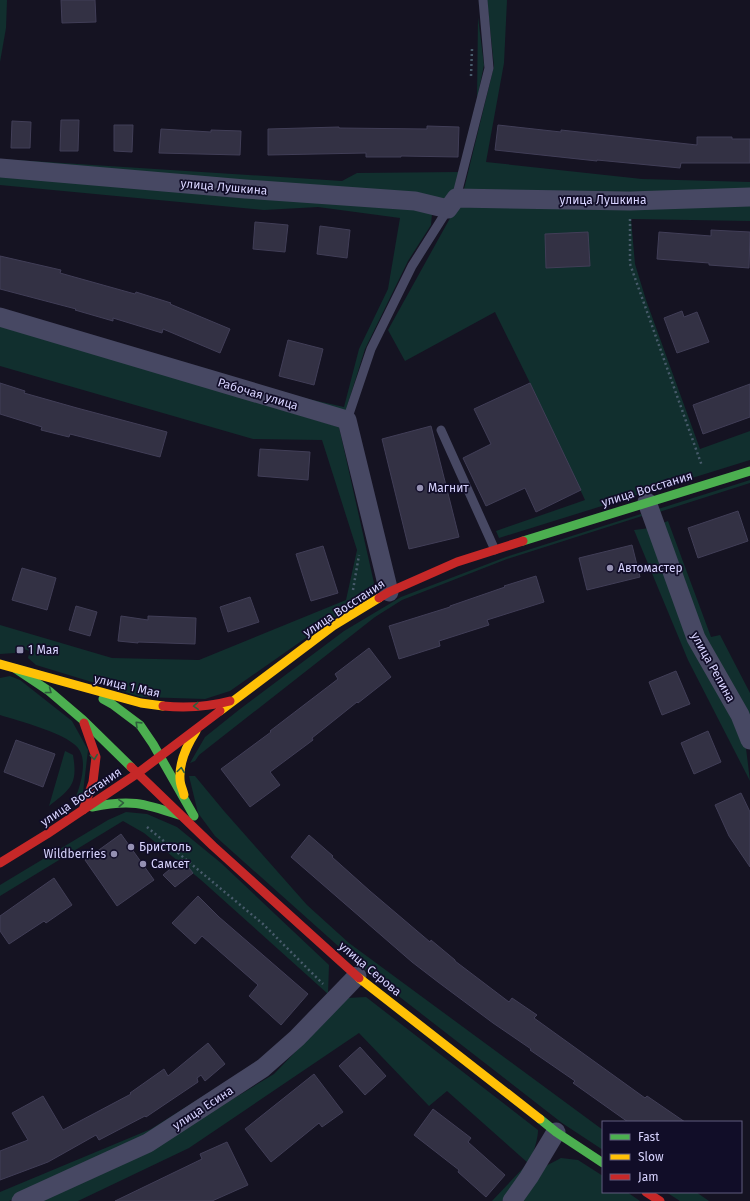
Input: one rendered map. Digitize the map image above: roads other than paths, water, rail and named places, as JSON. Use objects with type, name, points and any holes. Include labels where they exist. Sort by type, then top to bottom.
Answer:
[{"type":"main road","name":"улица Восстания","points":[[0,863],[47,834],[138,773],[333,626],[389,592],[457,562],[750,471]]},
{"type":"main road","name":"улица 1 Мая","points":[[0,664],[141,703],[174,707],[210,706],[235,700]]},
{"type":"main road","name":"улица 1 Мая","points":[[16,669],[49,691],[83,720],[138,773]]},
{"type":"main road","points":[[70,684],[112,704],[140,725],[153,744],[188,807],[213,846]]},
{"type":"main road","points":[[83,720],[96,757],[93,782],[83,810]]},
{"type":"main road","points":[[188,807],[180,780],[183,761],[189,742],[198,727]]},
{"type":"main road","name":"улица Серова","points":[[138,773],[213,846],[357,976],[556,1132],[602,1162]]},
{"type":"main road","points":[[83,810],[107,804],[132,802],[155,807],[182,816]]},
{"type":"main road","points":[[648,1193],[660,1201]]},
{"type":"street","name":"улица Лушкина","points":[[0,168],[452,204],[750,197]]},
{"type":"street","name":"Рабочая улица","points":[[0,317],[347,420]]},
{"type":"street","points":[[347,420],[389,592]]},
{"type":"street","name":"улица Репина","points":[[647,502],[696,638],[740,715],[750,740]]},
{"type":"street","name":"улица Есина","points":[[21,1201],[148,1143],[264,1068],[357,976]]},
{"type":"street","points":[[512,1201],[529,1177],[556,1132]]},
{"type":"lane","points":[[347,420],[371,349],[412,266],[452,204],[489,68],[483,0]]},
{"type":"lane","points":[[441,430],[495,550]]},
{"type":"place","name":"Магнит","points":[[420,488]]},
{"type":"place","name":"Автомастер","points":[[610,568]]},
{"type":"place","name":"1 Мая","points":[[20,650]]},
{"type":"place","name":"Бристоль","points":[[131,847]]},
{"type":"place","name":"Wildberries","points":[[114,854]]},
{"type":"place","name":"Самсет","points":[[143,864]]}]
